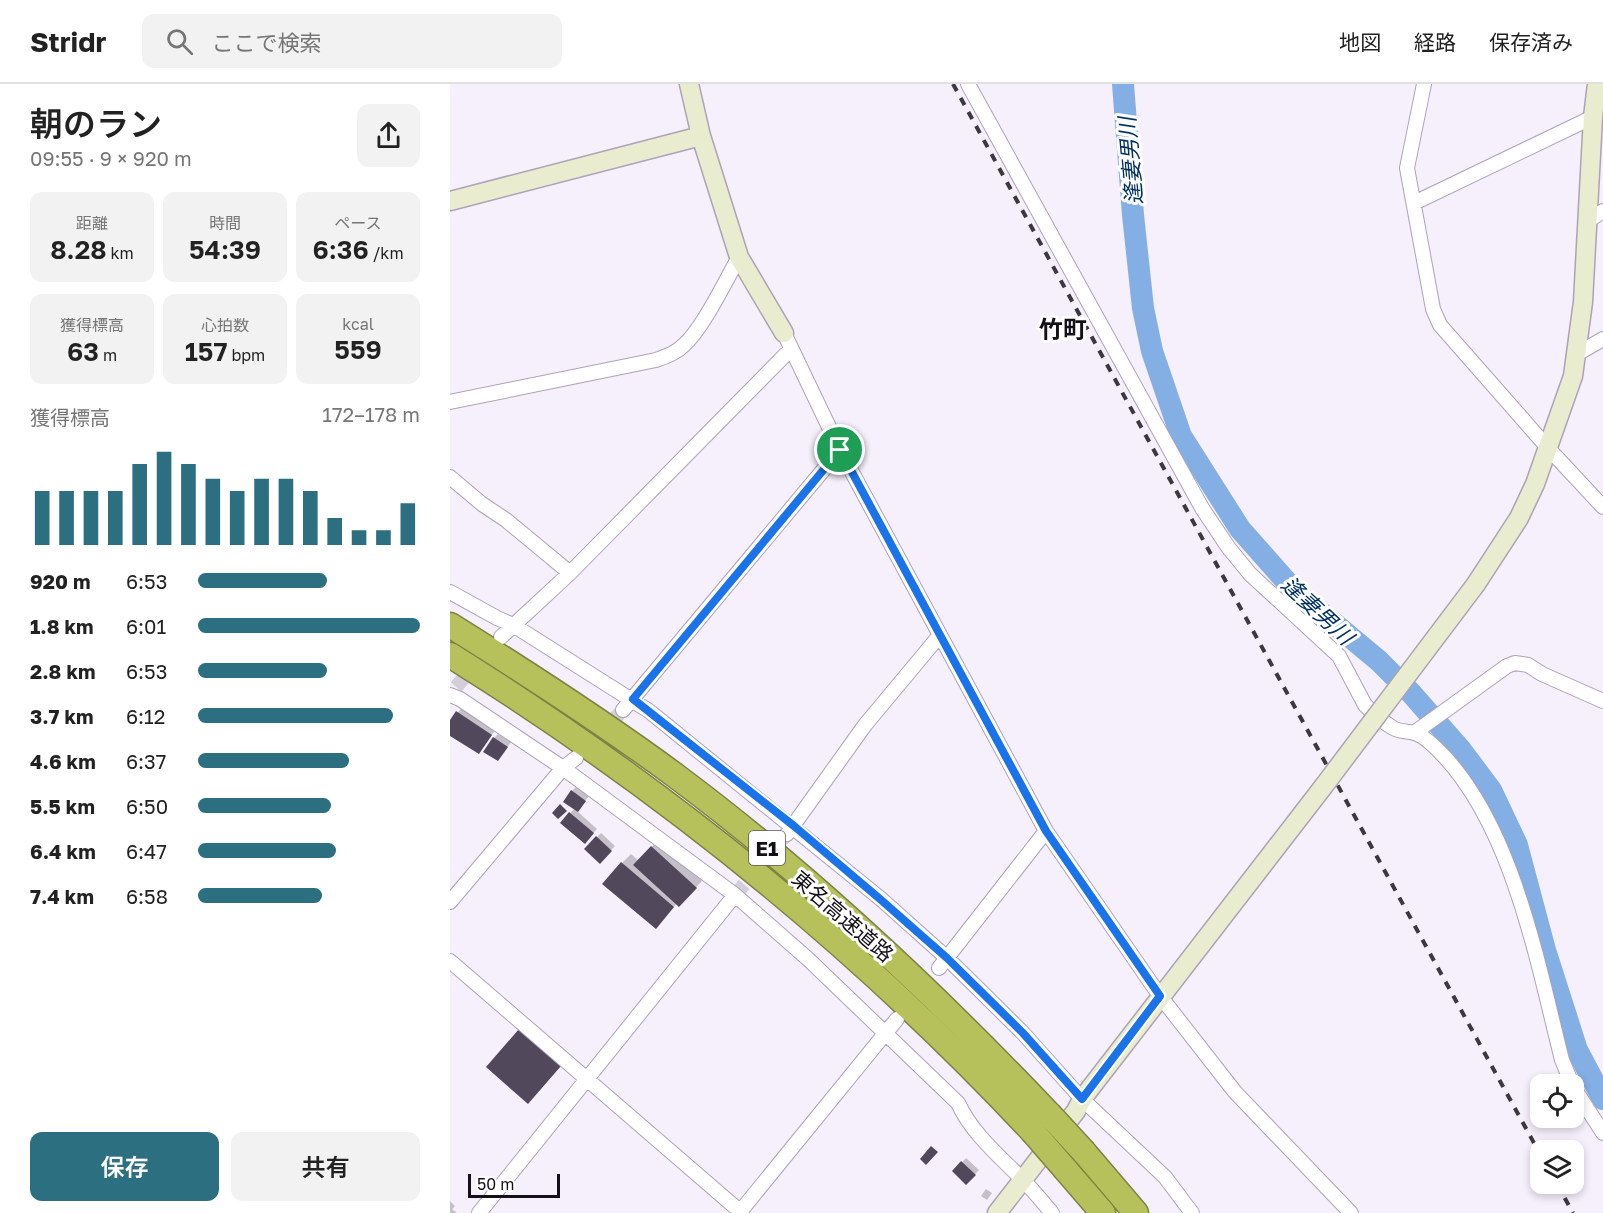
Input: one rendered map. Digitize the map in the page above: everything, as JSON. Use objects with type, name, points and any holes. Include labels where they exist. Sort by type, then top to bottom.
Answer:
[{"type":"highway","name":"東名高速道路","points":[[450,625],[591,716],[676,777],[765,847],[877,944],[953,1015],[1050,1114],[1136,1213]]},
{"type":"highway","name":"東名高速道路","points":[[450,655],[503,689],[658,797],[748,867],[860,963],[936,1034],[1033,1132],[1103,1213]]},
{"type":"street","points":[[689,84],[701,136],[739,257],[787,341],[840,450],[1046,831],[1160,996],[1235,1092],[1346,1211]]},
{"type":"street","points":[[968,84],[1202,508],[1228,547],[1250,574],[1339,656],[1365,705],[1394,729],[1414,733],[1437,749],[1483,811],[1500,846],[1516,889],[1567,1074]]},
{"type":"street","points":[[1424,84],[1407,168],[1432,309],[1440,325],[1603,507]]},
{"type":"street","points":[[997,1213],[1476,584],[1519,518],[1548,448],[1573,376],[1577,354],[1596,216],[1593,117],[1597,84]]},
{"type":"street","points":[[1414,203],[1593,117]]},
{"type":"street","points":[[450,201],[701,136]]},
{"type":"street","points":[[450,402],[671,355],[686,344],[698,327],[739,257]]},
{"type":"street","points":[[1577,354],[1603,339]]},
{"type":"street","points":[[501,637],[570,573],[787,341]]},
{"type":"street","points":[[623,710],[840,450]]},
{"type":"street","points":[[450,477],[570,573]]},
{"type":"street","points":[[450,592],[513,625],[633,699],[791,830],[880,899],[943,963],[1022,1032],[1082,1099],[1165,1177],[1192,1213]]},
{"type":"street","points":[[791,830],[865,725],[940,635]]},
{"type":"street","points":[[1414,733],[1507,666],[1515,663],[1528,665],[1542,674],[1603,701]]},
{"type":"street","points":[[452,690],[460,699],[563,768],[735,895],[807,959],[958,1103],[965,1118],[990,1148],[1052,1213]]},
{"type":"street","points":[[450,902],[563,768],[576,758]]},
{"type":"street","points":[[943,963],[1046,831]]},
{"type":"street","points":[[479,1213],[735,895]]},
{"type":"street","points":[[450,962],[740,1212],[897,1019]]},
{"type":"street","points":[[1584,1103],[1603,1133]]},
{"type":"building","points":[[456,711],[492,735],[479,754],[450,736],[450,720]]},
{"type":"building","points":[[493,737],[508,747],[498,761],[483,752]]},
{"type":"building","points":[[571,790],[586,801],[578,812],[563,802]]},
{"type":"building","points":[[560,804],[567,811],[558,819],[552,813]]},
{"type":"building","points":[[569,812],[594,833],[585,844],[560,823]]},
{"type":"building","points":[[596,836],[612,851],[600,864],[584,849]]},
{"type":"building","points":[[651,846],[697,888],[679,907],[633,865]]},
{"type":"building","points":[[621,862],[674,907],[656,929],[602,884]]},
{"type":"building","points":[[519,1029],[561,1066],[528,1104],[486,1067]]},
{"type":"building","points":[[931,1146],[938,1152],[926,1165],[920,1159]]},
{"type":"building","points":[[961,1161],[976,1175],[966,1185],[952,1171]]},
{"type":"waterway","name":"逢妻男川","points":[[1123,84],[1143,308],[1152,351],[1181,436],[1240,529],[1294,590],[1379,661],[1411,693],[1461,750],[1491,790],[1517,845],[1545,950],[1577,1050],[1603,1099]]},
{"type":"tunnel","points":[[456,687],[493,645]]},
{"type":"tunnel","points":[[583,751],[623,710]]},
{"type":"tunnel","points":[[735,895],[787,834]]},
{"type":"railway","points":[[953,84],[1532,1140]]},
{"type":"railway","points":[[1563,1194],[1573,1213]]},
{"type":"district","name":"竹町","points":[[1063,328]]},
{"type":"route","points":[[840,450],[1046,831],[1160,996],[1082,1099],[1022,1032],[947,958],[794,826],[633,699],[840,450]]}]
